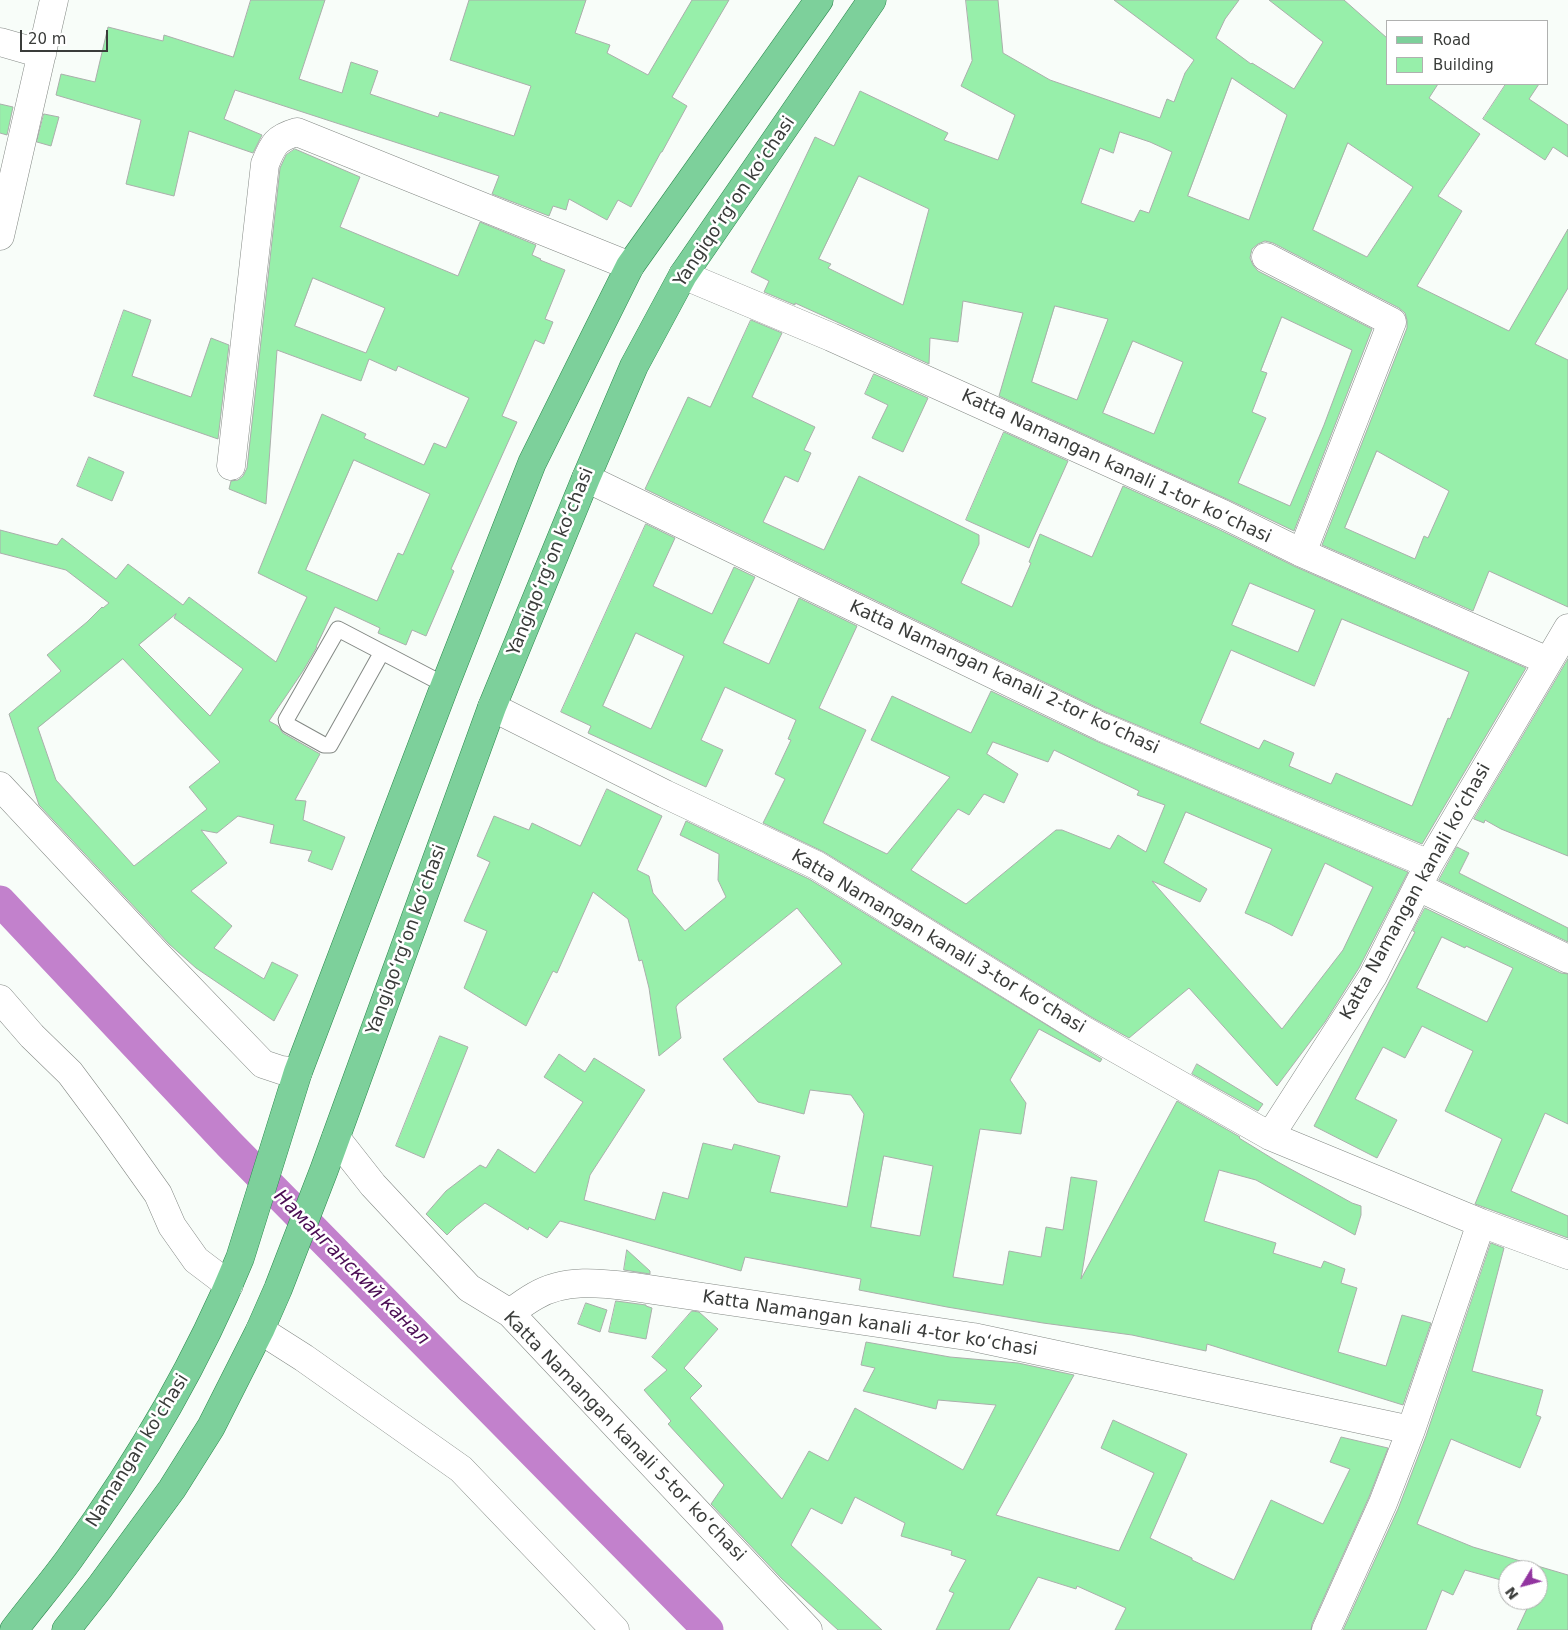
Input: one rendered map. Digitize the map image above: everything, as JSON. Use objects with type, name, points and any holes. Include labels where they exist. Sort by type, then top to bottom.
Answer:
[{"type":"main road","points":[[298,1072],[445,685],[532,463],[630,266],[819,0]]},
{"type":"main road","name":"Yangiqoʻrgʻon koʻchasi","points":[[260,1330],[278,1289],[336,1138],[492,707],[634,366],[683,276],[872,0]]},
{"type":"main road","name":"Namangan ko'chasi","points":[[14,1630],[70,1558],[133,1465],[186,1374],[240,1258],[298,1072]]},
{"type":"main road","points":[[66,1630],[172,1489],[211,1427],[260,1330]]},
{"type":"street","points":[[0,236],[54,0]]},
{"type":"street","points":[[0,42],[42,54]]},
{"type":"street","points":[[231,466],[265,164],[272,147],[284,136],[297,132],[630,266]]},
{"type":"street","points":[[1266,257],[1392,322],[1302,553]]},
{"type":"street","name":"Katta Namangan kanali 1-tor koʻchasi","points":[[683,276],[866,353],[1223,514],[1302,553],[1548,661]]},
{"type":"street","name":"Katta Namangan kanali 2-tor koʻchasi","points":[[586,478],[1102,727],[1424,875],[1568,959]]},
{"type":"street","name":"Katta Namangan kanali koʻchasi","points":[[1270,1136],[1373,976],[1424,875],[1568,628]]},
{"type":"street","name":"Katta Namangan kanali 3-tor koʻchasi","points":[[492,707],[665,794],[816,865],[1084,1030],[1270,1136]]},
{"type":"street","points":[[0,786],[263,1064],[281,1070],[298,1072]]},
{"type":"street","points":[[0,999],[32,1036],[70,1073],[158,1194],[172,1226],[196,1260],[229,1285]]},
{"type":"street","points":[[0,1019],[32,1036]]},
{"type":"street","points":[[1270,1136],[1481,1223],[1568,1254]]},
{"type":"street","name":"Katta Namangan kanali 5-tor koʻchasi","points":[[336,1138],[373,1185],[469,1288],[510,1313],[808,1630]]},
{"type":"street","points":[[1326,1630],[1383,1503],[1411,1430],[1481,1223]]},
{"type":"street","name":"Katta Namangan kanali 4-tor koʻchasi","points":[[510,1313],[536,1295],[552,1288],[593,1282],[634,1286],[973,1337],[1411,1430]]},
{"type":"street","points":[[260,1330],[304,1358],[461,1469],[615,1630]]},
{"type":"lane","points":[[382,652],[330,745],[324,745],[288,725],[286,720],[338,629],[382,652],[445,685]]},
{"type":"building","points":[[251,0],[325,0],[299,79],[342,93],[351,62],[378,71],[370,94],[438,117],[440,112],[514,136],[531,86],[450,60],[469,0],[586,0],[575,33],[610,45],[607,53],[648,75],[692,0],[729,0],[672,97],[687,106],[662,152],[631,207],[618,200],[607,220],[569,199],[566,210],[553,206],[549,216],[492,194],[499,176],[235,90],[224,119],[262,135],[253,153],[189,131],[174,196],[126,184],[141,120],[56,95],[61,74],[95,82],[108,27],[163,41],[164,35],[233,57]]},
{"type":"building","points":[[966,0],[998,0],[1003,53],[1050,80],[1160,118],[1167,99],[1174,102],[1185,73],[1194,60],[1114,0],[1239,0],[1225,19],[1216,38],[1251,64],[1294,89],[1323,42],[1269,0],[1344,0],[1386,37],[1386,85],[1437,85],[1429,98],[1480,134],[1438,196],[1462,211],[1417,286],[1509,331],[1568,229],[1568,288],[1535,344],[1568,360],[1568,607],[1489,571],[1473,611],[1322,545],[1407,328],[1407,320],[1405,313],[1399,308],[1273,243],[1265,241],[1252,249],[1250,258],[1258,271],[1372,329],[1294,531],[999,396],[1023,313],[963,301],[958,342],[930,338],[929,364],[795,303],[795,305],[764,292],[769,281],[751,272],[815,137],[834,146],[860,91],[948,133],[944,140],[998,160],[1015,115],[961,86],[972,61]],"holes":[[[1232,78],[1287,115],[1249,220],[1188,196]],[[1120,132],[1172,152],[1149,213],[1140,210],[1134,222],[1081,203],[1100,148],[1113,153]],[[1348,143],[1413,187],[1367,257],[1313,230]],[[859,176],[929,209],[903,305],[828,268],[831,264],[819,259]],[[1055,306],[1108,319],[1077,400],[1032,382]],[[1282,317],[1352,350],[1324,425],[1290,506],[1238,483],[1266,418],[1252,412],[1267,373],[1261,371]],[[1133,341],[1183,362],[1154,434],[1103,413]],[[1377,451],[1449,491],[1428,538],[1424,536],[1415,559],[1345,528]]]},
{"type":"building","points":[[1505,85],[1538,85],[1529,99],[1568,125],[1568,157],[1553,147],[1545,160],[1483,119]]},
{"type":"building","points":[[0,104],[13,107],[7,135],[0,133]]},
{"type":"building","points":[[44,114],[59,117],[51,146],[37,142]]},
{"type":"building","points":[[295,149],[360,177],[340,227],[458,276],[480,222],[536,245],[532,255],[565,270],[545,319],[553,322],[544,344],[535,340],[502,416],[517,422],[451,569],[454,571],[426,636],[412,630],[406,645],[378,633],[380,628],[335,607],[317,647],[269,721],[278,726],[283,733],[320,754],[295,800],[306,801],[303,820],[345,837],[332,870],[308,861],[312,851],[270,843],[274,825],[238,816],[217,833],[201,830],[227,863],[191,891],[232,926],[214,948],[264,979],[272,962],[298,975],[274,1021],[196,968],[169,944],[39,805],[9,714],[61,671],[47,655],[109,603],[66,570],[0,553],[0,530],[57,545],[62,538],[116,579],[128,564],[183,605],[189,597],[276,662],[307,597],[258,573],[322,414],[366,434],[364,438],[424,465],[434,443],[446,448],[469,398],[398,366],[396,371],[369,359],[361,381],[277,350],[266,504],[229,489],[231,481],[238,480],[243,476],[247,468],[280,168],[286,155]],"holes":[[[313,278],[385,308],[366,353],[295,326]],[[354,460],[430,494],[403,555],[398,553],[377,601],[306,570]],[[176,614],[174,618],[243,669],[210,716],[139,645]],[[123,659],[220,762],[189,787],[207,809],[134,866],[56,780],[38,728]]]},
{"type":"building","points":[[124,310],[151,320],[132,376],[191,397],[211,338],[229,345],[218,439],[94,396]]},
{"type":"building","points":[[751,320],[782,333],[752,397],[815,427],[804,450],[811,453],[798,482],[785,476],[763,522],[824,550],[859,476],[979,535],[979,544],[961,583],[1012,607],[1031,563],[1029,562],[1040,534],[1092,557],[1123,486],[1296,567],[1526,668],[1422,844],[1108,713],[645,489],[688,397],[710,407]],"holes":[[[1250,583],[1315,610],[1298,652],[1232,625]],[[1342,619],[1469,672],[1412,806],[1336,773],[1331,784],[1289,766],[1294,753],[1264,740],[1259,749],[1200,723],[1231,650],[1314,686]]]},
{"type":"building","points":[[874,374],[928,398],[903,452],[872,438],[888,405],[865,394]]},
{"type":"building","points":[[1004,432],[1068,461],[1029,548],[966,520]]},
{"type":"building","points":[[89,457],[124,472],[112,501],[77,486]]},
{"type":"building","points":[[646,524],[675,538],[653,586],[712,614],[734,567],[755,577],[723,643],[769,664],[799,598],[857,626],[819,708],[866,730],[823,823],[887,854],[950,777],[871,740],[892,696],[971,733],[991,691],[1096,741],[1408,872],[1359,968],[1325,1022],[1277,1086],[1189,988],[1129,1038],[1091,1017],[824,852],[763,823],[785,779],[775,774],[791,740],[788,739],[796,720],[725,687],[701,740],[723,750],[706,787],[588,733],[591,726],[561,712]],"holes":[[[636,633],[684,656],[651,729],[603,706]],[[993,742],[1048,762],[1054,750],[1139,791],[1137,795],[1165,805],[1146,852],[1118,835],[1110,849],[1062,830],[1056,830],[966,904],[911,870],[958,809],[969,815],[984,794],[1004,803],[1018,774],[987,754]],[[1186,812],[1272,849],[1245,913],[1292,936],[1325,863],[1373,887],[1343,950],[1282,1029],[1152,881],[1200,902],[1207,889],[1164,863]]]},
{"type":"building","points":[[1568,659],[1568,856],[1501,829],[1485,820],[1484,823],[1474,819]]},
{"type":"building","points":[[607,789],[662,816],[637,870],[649,876],[653,893],[685,931],[726,897],[718,880],[719,854],[680,835],[686,821],[809,879],[1102,1059],[1100,1062],[1039,1029],[1010,1080],[1026,1103],[1021,1134],[980,1129],[953,1277],[1003,1285],[1009,1251],[1041,1257],[1046,1227],[1063,1230],[1071,1177],[1097,1181],[1081,1279],[1177,1101],[1240,1137],[1278,1162],[1352,1203],[1361,1206],[1361,1215],[1355,1235],[1256,1180],[1219,1170],[1204,1221],[1276,1243],[1273,1253],[1321,1268],[1324,1261],[1345,1269],[1341,1283],[1357,1288],[1338,1352],[1386,1366],[1402,1315],[1431,1323],[1403,1405],[1207,1344],[1206,1351],[1132,1335],[947,1307],[859,1290],[861,1279],[745,1257],[741,1271],[560,1221],[547,1238],[529,1227],[528,1230],[485,1203],[447,1235],[426,1214],[446,1191],[480,1165],[486,1168],[498,1149],[535,1173],[583,1102],[544,1077],[559,1054],[585,1072],[594,1058],[645,1090],[590,1175],[584,1200],[655,1220],[663,1192],[688,1199],[703,1143],[732,1150],[734,1144],[780,1156],[770,1192],[847,1207],[864,1114],[851,1095],[810,1090],[804,1114],[758,1102],[723,1059],[842,964],[797,908],[678,1004],[676,1007],[681,1038],[659,1056],[649,988],[642,960],[639,961],[628,919],[593,892],[557,973],[553,971],[526,1026],[464,988],[487,931],[464,921],[490,862],[477,856],[494,816],[529,830],[532,823],[580,846]],"holes":[[[884,1156],[933,1166],[920,1236],[871,1227]]]},
{"type":"building","points":[[1457,847],[1469,853],[1459,873],[1568,928],[1568,942],[1439,880]]},
{"type":"building","points":[[1425,908],[1561,973],[1568,974],[1568,1124],[1545,1113],[1511,1191],[1568,1216],[1568,1238],[1475,1204],[1502,1139],[1445,1111],[1473,1051],[1422,1026],[1405,1058],[1383,1047],[1355,1099],[1397,1120],[1377,1158],[1314,1126],[1415,932],[1413,931]],"holes":[[[1442,937],[1465,948],[1466,946],[1513,968],[1487,1022],[1417,988]]]},
{"type":"building","points":[[440,1036],[468,1047],[424,1158],[396,1146]]},
{"type":"building","points":[[1197,1064],[1263,1104],[1258,1111],[1192,1074]]},
{"type":"building","points":[[1491,1243],[1504,1248],[1472,1371],[1543,1390],[1536,1415],[1541,1417],[1520,1468],[1451,1439],[1417,1524],[1473,1547],[1517,1560],[1498,1560],[1498,1579],[1465,1570],[1453,1595],[1442,1590],[1426,1630],[1343,1630],[1398,1509],[1426,1436]]},
{"type":"building","points":[[627,1250],[650,1271],[650,1274],[624,1270]]},
{"type":"building","points":[[616,1301],[646,1305],[652,1308],[646,1339],[609,1332]]},
{"type":"building","points":[[586,1303],[607,1310],[600,1332],[578,1324]]},
{"type":"building","points":[[692,1311],[699,1312],[718,1329],[684,1368],[702,1386],[690,1398],[782,1499],[809,1451],[828,1461],[855,1408],[963,1470],[996,1405],[938,1400],[936,1409],[863,1391],[875,1368],[861,1365],[866,1342],[950,1357],[1018,1363],[1074,1375],[996,1515],[1119,1551],[1154,1473],[1101,1448],[1113,1420],[1187,1454],[1150,1538],[1234,1580],[1271,1500],[1323,1524],[1350,1469],[1330,1462],[1341,1437],[1388,1448],[1369,1497],[1311,1630],[1115,1630],[1126,1608],[1077,1586],[1076,1589],[1038,1577],[1009,1630],[936,1630],[954,1593],[949,1591],[966,1560],[951,1555],[952,1551],[901,1536],[905,1523],[855,1497],[842,1524],[811,1508],[791,1545],[882,1630],[838,1630],[781,1578],[711,1504],[724,1485],[668,1424],[671,1421],[644,1390],[667,1370],[652,1357]]},
{"type":"building","points":[[1548,1569],[1568,1575],[1568,1630],[1517,1630],[1526,1610],[1548,1610]]},
{"type":"waterway","name":"Наманганский канал","points":[[0,901],[229,1144],[708,1630]]}]
